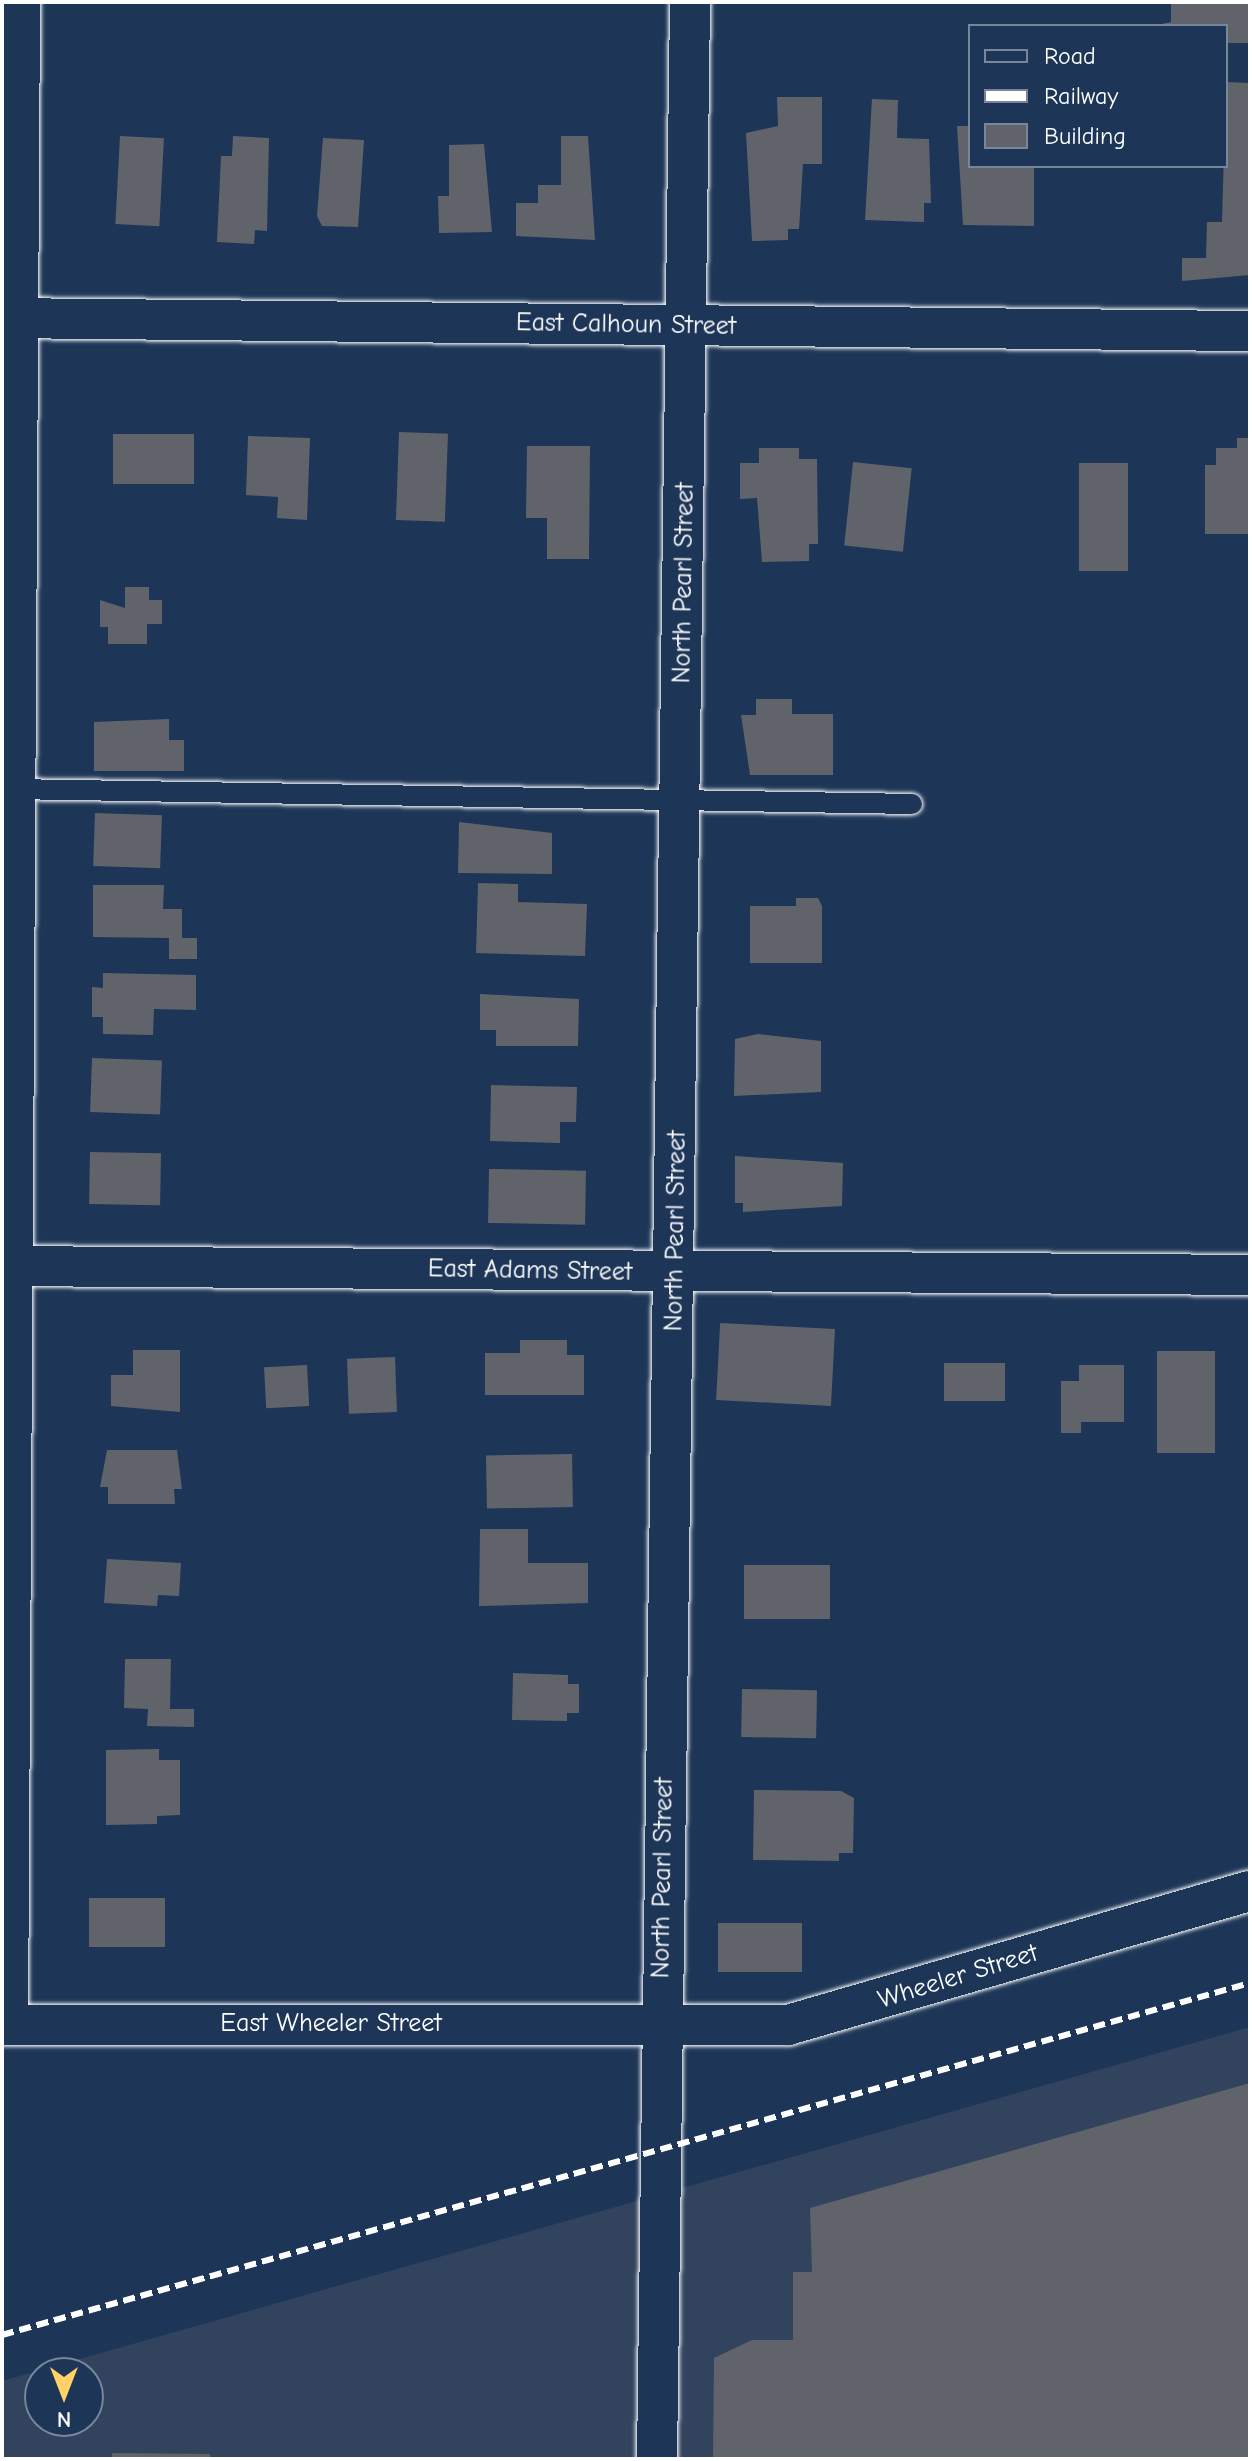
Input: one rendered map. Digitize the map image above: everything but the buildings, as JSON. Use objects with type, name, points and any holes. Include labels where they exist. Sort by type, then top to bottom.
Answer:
[{"type":"street","points":[[5,2025],[9,318],[20,2]]},
{"type":"street","name":"North Pearl Street","points":[[657,2459],[659,2024],[676,1272],[690,2]]},
{"type":"street","name":"East Calhoun Street","points":[[9,318],[1250,331]]},
{"type":"street","name":"East Adams Street","points":[[5,1266],[1250,1275]]},
{"type":"street","name":"Wheeler Street","points":[[659,2024],[788,2025],[832,2017],[1250,1891]]},
{"type":"street","name":"East Wheeler Street","points":[[5,2025],[659,2024]]},
{"type":"lane","points":[[7,789],[912,804]]},
{"type":"shaded area","points":[[1250,2027],[1250,2459],[2,2459],[2,2381],[24,2375],[24,2437],[104,2437],[104,2357],[87,2357]]},
{"type":"railway","points":[[2,2335],[1250,1983]]}]
